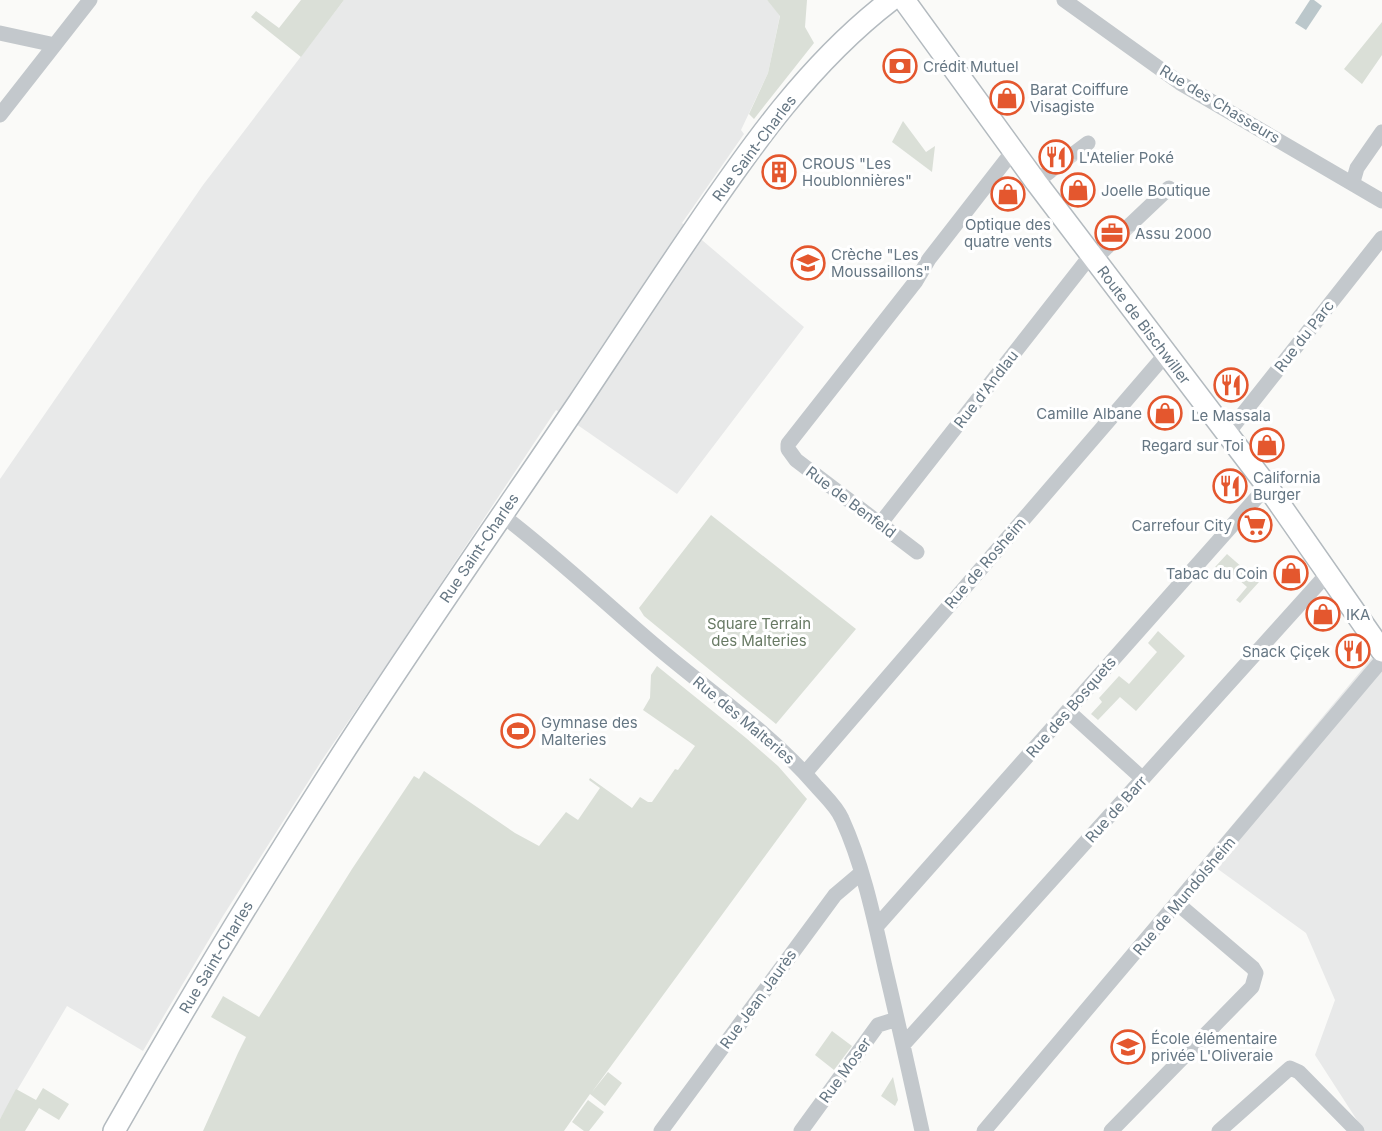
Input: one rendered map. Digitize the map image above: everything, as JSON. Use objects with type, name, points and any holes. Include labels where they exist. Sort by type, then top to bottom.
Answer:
[{"type":"street","points":[[0,115],[90,0]]},
{"type":"street","name":"Rue Saint-Charles","points":[[114,1131],[198,985],[334,768],[723,186],[773,118],[846,37],[891,0]]},
{"type":"street","name":"Route de Bischwiller","points":[[904,0],[1013,151],[1043,177],[1166,354],[1267,486],[1382,651]]},
{"type":"street","name":"Rue des Chasseurs","points":[[1064,0],[1180,83],[1382,201]]},
{"type":"street","points":[[0,33],[55,45]]},
{"type":"street","points":[[1353,182],[1357,168],[1382,132]]},
{"type":"street","name":"Rue de Benfeld","points":[[917,552],[796,460],[788,449],[790,439],[916,281],[929,259],[1013,151]]},
{"type":"street","points":[[1131,224],[1169,188]]},
{"type":"street","name":"Rue du Parc","points":[[1227,434],[1382,238]]},
{"type":"street","name":"Rue d'Andlau","points":[[880,524],[1098,254]]},
{"type":"street","name":"Rue de Rosheim","points":[[805,773],[1166,354]]},
{"type":"street","name":"Rue des Bosquets","points":[[876,927],[1267,486]]},
{"type":"street","name":"Rue des Malteries","points":[[502,514],[658,648],[767,736],[805,773],[842,818],[876,927],[922,1131]]},
{"type":"street","name":"Rue de Barr","points":[[903,1045],[1328,573]]},
{"type":"street","name":"Rue de Mundolsheim","points":[[984,1131],[1382,660]]},
{"type":"street","points":[[1068,711],[1143,779]]},
{"type":"street","name":"Rue Jean Jaurès","points":[[660,1131],[835,895],[861,873]]},
{"type":"street","points":[[1111,1131],[1252,987],[1256,980],[1253,968],[1178,904]]},
{"type":"street","name":"Rue Moser","points":[[801,1131],[878,1024],[897,1019]]},
{"type":"street","points":[[1220,1131],[1290,1068],[1299,1072],[1357,1131]]},
{"type":"shaded area","points":[[344,0],[767,0],[780,15],[768,73],[741,130],[744,134],[682,223],[804,327],[677,494],[556,410],[322,760],[223,916],[143,1051],[67,1006],[0,1119],[0,479],[203,185]]},
{"type":"shaded area","points":[[1310,0],[1322,6],[1306,30],[1295,23]]},
{"type":"shaded area","points":[[1375,654],[1382,665],[1382,1131],[1364,1131],[1315,1055],[1335,1000],[1306,933],[1204,859]]},
{"type":"green space","points":[[301,0],[344,0],[301,57],[251,17],[256,11],[279,28]]},
{"type":"green space","points":[[767,0],[807,0],[805,27],[814,43],[754,119],[749,114],[768,73],[780,16]]},
{"type":"green space","points":[[1382,22],[1382,55],[1362,84],[1344,69]]},
{"type":"green space","points":[[903,121],[926,152],[935,146],[932,172],[892,142]]},
{"type":"green space","name":"Square Terrain des Malteries","points":[[711,515],[856,629],[776,724],[644,616],[639,608]]},
{"type":"green space","points":[[1227,554],[1259,582],[1240,603],[1236,600],[1247,587],[1230,572],[1226,576],[1215,567]]},
{"type":"green space","points":[[1158,631],[1185,656],[1136,711],[1120,697],[1098,720],[1091,714],[1102,702],[1099,698],[1119,676],[1129,684],[1157,652],[1148,643]]},
{"type":"green space","points":[[657,666],[778,766],[807,799],[592,1092],[608,1072],[622,1083],[605,1106],[590,1094],[564,1131],[203,1131],[246,1037],[211,1017],[223,996],[259,1017],[352,869],[414,776],[419,779],[424,771],[515,833],[539,846],[566,812],[578,820],[600,788],[589,780],[590,778],[632,808],[640,797],[652,802],[675,769],[678,770],[695,746],[643,710],[650,698],[651,675]]},
{"type":"green space","points":[[832,1031],[852,1046],[834,1070],[815,1055]]},
{"type":"green space","points":[[893,1077],[898,1100],[895,1106],[881,1096]]},
{"type":"green space","points":[[43,1088],[69,1104],[59,1120],[39,1108],[25,1131],[0,1131],[0,1119],[16,1089],[36,1100]]},
{"type":"green space","points":[[588,1100],[604,1112],[589,1131],[584,1131],[572,1122]]},
{"type":"tunnel","points":[[1049,172],[1076,152]]},
{"type":"tunnel","points":[[1107,247],[1131,224]]},
{"type":"place","name":"Crédit Mutuel","points":[[900,66]]},
{"type":"place","name":"Barat Coiffure Visagiste","points":[[1007,98]]},
{"type":"place","name":"L'Atelier Poké","points":[[1056,157]]},
{"type":"place","name":"CROUS \"Les Houblonnières\"","points":[[779,172]]},
{"type":"place","name":"Joelle Boutique","points":[[1078,190]]},
{"type":"place","name":"Optique des quatre vents","points":[[1008,194]]},
{"type":"place","name":"Assu 2000","points":[[1112,233]]},
{"type":"place","name":"Crèche \"Les Moussaillons\"","points":[[808,263]]},
{"type":"place","name":"Le Massala","points":[[1231,385]]},
{"type":"place","name":"Camille Albane","points":[[1165,413]]},
{"type":"place","name":"Regard sur Toi","points":[[1267,445]]},
{"type":"place","name":"California Burger","points":[[1230,486]]},
{"type":"place","name":"Carrefour City","points":[[1255,525]]},
{"type":"place","name":"Tabac du Coin","points":[[1291,573]]},
{"type":"place","name":"IKA","points":[[1323,614]]},
{"type":"place","name":"Snack Çiçek","points":[[1353,651]]},
{"type":"place","name":"Gymnase des Malteries","points":[[518,731]]},
{"type":"place","name":"École élémentaire privée L'Oliveraie","points":[[1128,1047]]}]
